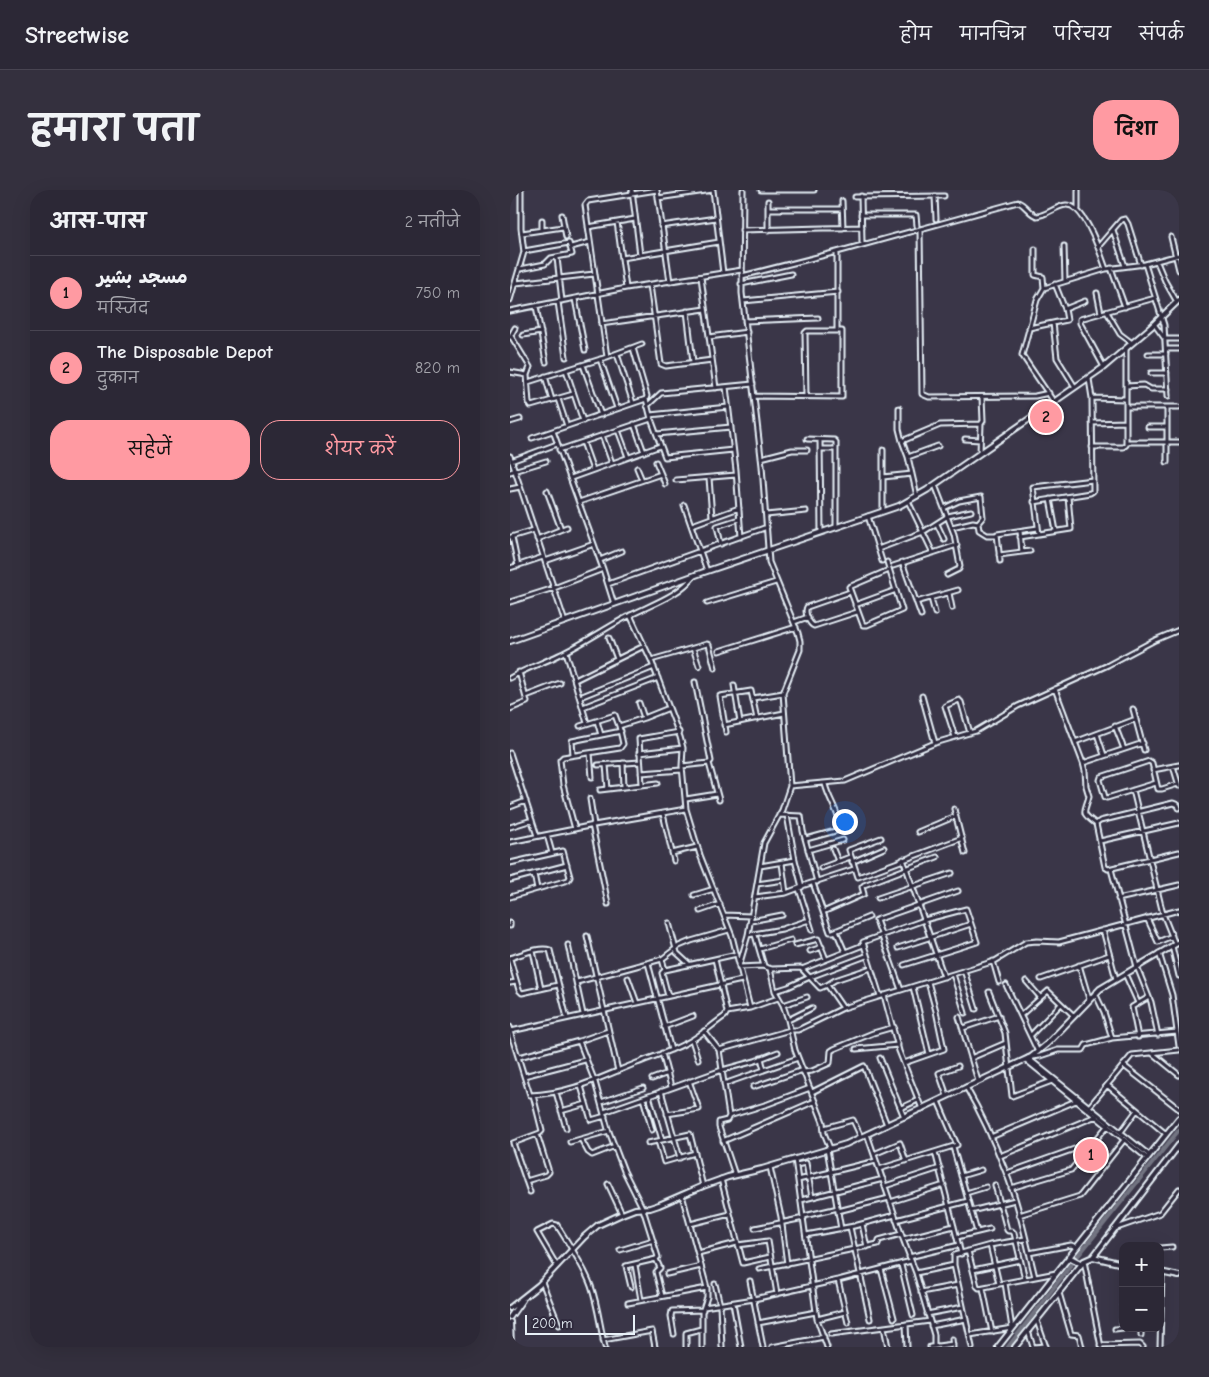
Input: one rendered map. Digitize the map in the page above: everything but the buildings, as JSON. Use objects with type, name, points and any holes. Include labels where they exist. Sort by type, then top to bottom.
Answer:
[{"type":"street","points":[[511,297],[524,251],[521,190]]},
{"type":"street","points":[[632,190],[640,255]]},
{"type":"street","points":[[607,357],[594,274],[586,202],[657,190],[670,282]]},
{"type":"street","points":[[658,198],[713,190],[723,273]]},
{"type":"street","points":[[739,966],[748,935],[756,884],[766,839],[779,816],[790,786],[783,693],[801,648],[796,627],[770,566],[761,458],[743,301],[743,190]]},
{"type":"street","points":[[761,190],[814,190]]},
{"type":"street","points":[[1078,190],[1078,210],[1098,247],[1125,307]]},
{"type":"street","points":[[855,196],[944,196]]},
{"type":"street","points":[[860,196],[862,242]]},
{"type":"street","points":[[935,196],[936,219]]},
{"type":"street","points":[[768,201],[768,230]]},
{"type":"street","points":[[842,201],[843,228]]},
{"type":"street","points":[[742,276],[837,252],[1014,202],[1022,203],[1032,215],[1037,216],[1067,205],[1078,210]]},
{"type":"street","points":[[768,210],[842,209]]},
{"type":"street","points":[[562,215],[566,237]]},
{"type":"street","points":[[861,215],[916,215],[918,228],[922,394],[928,397],[982,397],[1038,396],[1048,393]]},
{"type":"street","points":[[662,226],[716,218]]},
{"type":"street","points":[[588,227],[635,219]]},
{"type":"street","points":[[542,220],[542,230]]},
{"type":"street","points":[[1098,247],[1120,220],[1126,220],[1140,265]]},
{"type":"street","points":[[617,222],[626,288]]},
{"type":"street","points":[[522,233],[564,227]]},
{"type":"street","points":[[742,230],[862,228]]},
{"type":"street","points":[[1113,230],[1125,266]]},
{"type":"street","points":[[1171,237],[1179,270]]},
{"type":"street","points":[[571,247],[590,242]]},
{"type":"street","points":[[622,258],[719,242]]},
{"type":"street","points":[[520,269],[546,264],[550,259],[572,254],[570,243],[524,251]]},
{"type":"street","points":[[1064,246],[1065,281]]},
{"type":"street","points":[[1035,249],[1035,275],[1043,277],[1044,288]]},
{"type":"street","points":[[837,252],[837,331]]},
{"type":"street","points":[[1054,402],[1023,358],[1023,351],[1036,300],[1044,288],[1108,269],[1157,262],[1177,256]]},
{"type":"street","points":[[557,258],[566,357]]},
{"type":"street","points":[[510,641],[707,570],[883,511],[918,496],[1104,367],[1162,317],[1178,301],[1165,281],[1157,262]]},
{"type":"street","points":[[1145,264],[1162,317],[1168,396]]},
{"type":"street","points":[[510,311],[626,288],[742,270]]},
{"type":"street","points":[[516,283],[594,274]]},
{"type":"street","points":[[742,284],[791,274]]},
{"type":"street","points":[[701,276],[716,388]]},
{"type":"street","points":[[650,284],[662,365],[712,360]]},
{"type":"street","points":[[1029,328],[1067,320],[1065,308],[1055,284]]},
{"type":"street","points":[[743,301],[838,292]]},
{"type":"street","points":[[1097,293],[1101,313]]},
{"type":"street","points":[[1104,367],[1079,321],[1081,318],[1156,298]]},
{"type":"street","points":[[576,299],[584,350]]},
{"type":"street","points":[[1065,308],[1085,301]]},
{"type":"street","points":[[536,306],[546,362]]},
{"type":"street","points":[[601,324],[705,309]]},
{"type":"street","points":[[687,312],[692,362]]},
{"type":"street","points":[[1107,312],[1120,334],[1132,344]]},
{"type":"street","points":[[745,321],[818,318]]},
{"type":"street","points":[[1053,323],[1057,358],[1075,387]]},
{"type":"street","points":[[1154,324],[1165,339]]},
{"type":"street","points":[[515,328],[510,337],[530,367],[527,374],[529,403],[531,406],[573,394]]},
{"type":"street","points":[[754,396],[806,397],[843,396],[842,332],[807,331],[805,333],[806,397]]},
{"type":"street","points":[[523,334],[541,332]]},
{"type":"street","points":[[709,337],[747,332]]},
{"type":"street","points":[[1165,339],[1179,339]]},
{"type":"street","points":[[528,382],[617,354],[642,344]]},
{"type":"street","points":[[633,348],[647,396],[650,417],[663,455],[666,457],[733,450]]},
{"type":"street","points":[[1092,448],[1124,447],[1126,442],[1126,349]]},
{"type":"street","points":[[1148,354],[1179,349]]},
{"type":"street","points":[[617,354],[633,403]]},
{"type":"street","points":[[600,359],[617,408]]},
{"type":"street","points":[[583,365],[600,415]]},
{"type":"street","points":[[566,370],[583,421]]},
{"type":"street","points":[[510,372],[527,374]]},
{"type":"street","points":[[1151,372],[1167,373]]},
{"type":"street","points":[[545,376],[552,400]]},
{"type":"street","points":[[1034,502],[1092,492],[1094,488],[1092,398],[1089,378]]},
{"type":"street","points":[[647,406],[661,392],[753,384]]},
{"type":"street","points":[[1126,386],[1144,385],[1151,389],[1168,389]]},
{"type":"street","points":[[726,387],[741,537]]},
{"type":"street","points":[[980,453],[981,424],[983,421],[982,397]]},
{"type":"street","points":[[1092,398],[1126,399]]},
{"type":"street","points":[[558,399],[567,426]]},
{"type":"street","points":[[532,438],[646,399]]},
{"type":"street","points":[[559,450],[650,417],[728,407]]},
{"type":"street","points":[[1126,407],[1179,407]]},
{"type":"street","points":[[1167,407],[1167,462]]},
{"type":"street","points":[[899,408],[899,429],[918,496]]},
{"type":"street","points":[[510,422],[520,419]]},
{"type":"street","points":[[1092,423],[1126,422]]},
{"type":"street","points":[[634,424],[644,452]]},
{"type":"street","points":[[902,441],[940,425],[981,424]]},
{"type":"street","points":[[1148,426],[1167,427]]},
{"type":"street","points":[[656,434],[731,427]]},
{"type":"street","points":[[618,430],[628,457]]},
{"type":"street","points":[[553,431],[600,560],[614,605]]},
{"type":"street","points":[[602,436],[612,463]]},
{"type":"street","points":[[807,439],[834,440],[836,442],[836,527]]},
{"type":"street","points":[[965,439],[980,440]]},
{"type":"street","points":[[820,440],[821,532]]},
{"type":"street","points":[[583,442],[593,470]]},
{"type":"street","points":[[1126,442],[1179,442]]},
{"type":"street","points":[[511,461],[557,444]]},
{"type":"street","points":[[570,478],[660,446]]},
{"type":"street","points":[[908,457],[938,446]]},
{"type":"street","points":[[820,449],[836,449]]},
{"type":"street","points":[[761,458],[792,450],[807,450]]},
{"type":"street","points":[[883,450],[883,511]]},
{"type":"street","points":[[510,456],[565,622]]},
{"type":"street","points":[[510,472],[546,460]]},
{"type":"street","points":[[656,462],[665,484]]},
{"type":"street","points":[[637,468],[642,480]]},
{"type":"street","points":[[578,502],[661,474]]},
{"type":"street","points":[[883,477],[912,474]]},
{"type":"street","points":[[676,480],[736,475]]},
{"type":"street","points":[[709,478],[712,517]]},
{"type":"street","points":[[1039,534],[1032,490],[1034,487],[1093,480]]},
{"type":"street","points":[[935,485],[952,527],[957,546],[960,569],[947,575]]},
{"type":"street","points":[[510,489],[520,487]]},
{"type":"street","points":[[547,491],[561,529]]},
{"type":"street","points":[[944,508],[959,501],[981,497],[983,517],[978,523]]},
{"type":"street","points":[[1020,537],[1072,528],[1068,497]]},
{"type":"street","points":[[1050,499],[1056,531]]},
{"type":"street","points":[[908,501],[933,552]]},
{"type":"street","points":[[684,505],[707,570]]},
{"type":"street","points":[[692,525],[738,508]]},
{"type":"street","points":[[766,515],[806,511]]},
{"type":"street","points":[[878,550],[923,532],[948,516],[971,511]]},
{"type":"street","points":[[868,516],[882,561]]},
{"type":"street","points":[[721,544],[717,526],[739,519]]},
{"type":"street","points":[[952,527],[973,522],[978,523]]},
{"type":"street","points":[[978,523],[980,532],[996,535],[1038,528]]},
{"type":"street","points":[[937,524],[944,539]]},
{"type":"street","points":[[537,539],[567,527]]},
{"type":"street","points":[[608,584],[767,527]]},
{"type":"street","points":[[518,566],[511,537],[534,530]]},
{"type":"street","points":[[1020,531],[1022,552]]},
{"type":"street","points":[[996,535],[1000,561]]},
{"type":"street","points":[[545,562],[594,544]]},
{"type":"street","points":[[893,566],[957,546]]},
{"type":"street","points":[[600,560],[622,551]]},
{"type":"street","points":[[999,555],[1030,551]]},
{"type":"street","points":[[510,568],[543,556]]},
{"type":"street","points":[[886,562],[889,570],[896,590],[902,609],[900,612],[864,625],[861,624],[850,592],[850,586],[889,570]]},
{"type":"street","points":[[902,562],[921,615]]},
{"type":"street","points":[[510,602],[554,588],[603,569]]},
{"type":"street","points":[[510,678],[519,672],[566,652],[630,615],[680,590],[695,575]]},
{"type":"street","points":[[707,603],[776,582]]},
{"type":"street","points":[[855,605],[896,590]]},
{"type":"street","points":[[916,602],[958,590]]},
{"type":"street","points":[[850,592],[807,607],[806,610],[810,624],[814,626],[857,612]]},
{"type":"street","points":[[949,593],[952,608]]},
{"type":"street","points":[[931,598],[935,613]]},
{"type":"street","points":[[630,615],[654,667],[679,732],[683,748],[682,768],[686,810],[697,846],[737,954],[750,1008]]},
{"type":"street","points":[[794,622],[808,617]]},
{"type":"street","points":[[719,651],[796,627]]},
{"type":"street","points":[[790,786],[837,783],[856,778],[935,743],[970,733],[1018,706],[1179,630]]},
{"type":"street","points":[[608,638],[617,659]]},
{"type":"street","points":[[651,660],[708,644],[715,668]]},
{"type":"street","points":[[575,680],[644,646]]},
{"type":"street","points":[[693,648],[699,666]]},
{"type":"street","points":[[566,652],[587,723]]},
{"type":"street","points":[[580,697],[654,667]]},
{"type":"street","points":[[510,709],[526,703],[526,696],[519,672]]},
{"type":"street","points":[[583,708],[658,678]]},
{"type":"street","points":[[695,682],[712,759],[709,763],[719,800]]},
{"type":"street","points":[[526,696],[560,683]]},
{"type":"street","points":[[734,685],[740,722]]},
{"type":"street","points":[[1055,689],[1086,771],[1086,786],[1089,796],[1084,811],[1089,819],[1096,824],[1105,868],[1111,869],[1179,852]]},
{"type":"street","points":[[726,732],[719,697],[751,691],[756,719]]},
{"type":"street","points":[[753,698],[783,693]]},
{"type":"street","points":[[922,696],[935,743]]},
{"type":"street","points":[[954,737],[945,706],[959,700],[970,733]]},
{"type":"street","points":[[639,703],[644,718]]},
{"type":"street","points":[[620,726],[669,708]]},
{"type":"street","points":[[1133,709],[1144,750]]},
{"type":"street","points":[[724,725],[784,713]]},
{"type":"street","points":[[575,829],[563,785],[561,758],[622,747],[623,744],[616,716],[580,726]]},
{"type":"street","points":[[1075,742],[1136,719]]},
{"type":"street","points":[[596,720],[601,735]]},
{"type":"street","points":[[1115,726],[1124,749]]},
{"type":"street","points":[[574,756],[572,741],[621,731]]},
{"type":"street","points":[[642,784],[638,740],[640,738],[679,732]]},
{"type":"street","points":[[1097,734],[1104,755]]},
{"type":"street","points":[[1083,763],[1143,743]]},
{"type":"street","points":[[639,753],[683,748]]},
{"type":"street","points":[[510,753],[537,836]]},
{"type":"street","points":[[590,753],[592,777]]},
{"type":"street","points":[[1156,783],[1107,798],[1105,797],[1100,778],[1148,761],[1151,762],[1156,783],[1160,789],[1179,785],[1173,766]]},
{"type":"street","points":[[598,765],[640,762]]},
{"type":"street","points":[[623,763],[624,787]]},
{"type":"street","points":[[641,773],[709,763]]},
{"type":"street","points":[[606,765],[608,789]]},
{"type":"street","points":[[1153,770],[1179,765]]},
{"type":"street","points":[[600,790],[658,783]]},
{"type":"street","points":[[825,784],[829,800],[833,804],[836,814]]},
{"type":"street","points":[[1133,790],[1163,914],[1175,944],[1179,976]]},
{"type":"street","points":[[686,799],[717,794]]},
{"type":"street","points":[[590,799],[608,904]]},
{"type":"street","points":[[510,807],[526,801]]},
{"type":"street","points":[[1096,824],[1100,821],[1173,804],[1178,805],[1179,808]]},
{"type":"street","points":[[954,809],[965,853]]},
{"type":"street","points":[[510,842],[593,825],[686,810]]},
{"type":"street","points":[[663,814],[674,861]]},
{"type":"street","points":[[787,815],[802,886]]},
{"type":"street","points":[[779,816],[801,816],[815,883],[830,932],[869,917]]},
{"type":"street","points":[[918,832],[956,816]]},
{"type":"street","points":[[510,827],[532,820]]},
{"type":"street","points":[[1100,841],[1179,823]]},
{"type":"street","points":[[806,839],[840,830]]},
{"type":"street","points":[[547,834],[552,853]]},
{"type":"street","points":[[880,838],[849,850],[857,876],[860,877],[962,838]]},
{"type":"street","points":[[808,850],[843,840]]},
{"type":"street","points":[[672,853],[697,846]]},
{"type":"street","points":[[852,862],[884,848]]},
{"type":"street","points":[[833,849],[838,861]]},
{"type":"street","points":[[510,863],[564,852],[570,877],[569,880],[510,897]]},
{"type":"street","points":[[821,868],[850,857]]},
{"type":"street","points":[[823,912],[864,894],[862,887],[864,885],[937,857]]},
{"type":"street","points":[[903,859],[935,955],[944,976]]},
{"type":"street","points":[[760,866],[795,860]]},
{"type":"street","points":[[782,863],[786,892]]},
{"type":"street","points":[[510,880],[567,865]]},
{"type":"street","points":[[754,897],[799,890],[802,886],[854,869]]},
{"type":"street","points":[[1111,869],[1137,967],[1150,997],[1158,1035]]},
{"type":"street","points":[[878,898],[952,873]]},
{"type":"street","points":[[534,874],[537,889]]},
{"type":"street","points":[[756,884],[784,880]]},
{"type":"street","points":[[1118,899],[1179,885]]},
{"type":"street","points":[[694,895],[714,889]]},
{"type":"street","points":[[799,890],[812,930]]},
{"type":"street","points":[[902,990],[876,919],[958,891]]},
{"type":"street","points":[[700,911],[720,904]]},
{"type":"street","points":[[739,966],[764,966],[770,969],[802,969],[863,945],[864,941],[882,934],[965,908],[977,942],[904,965]]},
{"type":"street","points":[[719,1050],[790,1030],[800,1030],[843,1008],[993,961],[1026,942],[1037,940],[1056,943],[1147,918],[1179,912]]},
{"type":"street","points":[[724,915],[751,918],[782,915]]},
{"type":"street","points":[[1147,918],[1157,941],[1160,942],[1172,936]]},
{"type":"street","points":[[748,935],[755,935],[809,920]]},
{"type":"street","points":[[669,923],[678,956],[689,964]]},
{"type":"street","points":[[898,948],[971,924]]},
{"type":"street","points":[[577,982],[662,959],[690,941],[729,930]]},
{"type":"street","points":[[1103,930],[1116,979]]},
{"type":"street","points":[[836,931],[845,952]]},
{"type":"street","points":[[755,935],[764,966]]},
{"type":"street","points":[[587,936],[618,1071]]},
{"type":"street","points":[[795,945],[817,938],[826,959]]},
{"type":"street","points":[[760,949],[791,940]]},
{"type":"street","points":[[510,1308],[542,1282],[584,1237],[598,1225],[635,1209],[659,1205],[735,1175],[795,1159],[861,1137],[1029,1058],[1038,1052],[1074,1016],[1094,993],[1175,944]]},
{"type":"street","points":[[568,945],[583,1014]]},
{"type":"street","points":[[863,945],[922,1109]]},
{"type":"street","points":[[810,951],[822,947]]},
{"type":"street","points":[[558,985],[522,994],[516,982],[510,959],[533,951],[547,948],[550,950],[567,1018]]},
{"type":"street","points":[[533,951],[541,989]]},
{"type":"street","points":[[1088,1108],[1133,1054],[1179,1048],[1172,995],[1159,953]]},
{"type":"street","points":[[665,970],[737,954]]},
{"type":"street","points":[[1041,979],[1109,955]]},
{"type":"street","points":[[775,991],[866,956]]},
{"type":"street","points":[[662,959],[665,970],[662,973],[668,996]]},
{"type":"street","points":[[533,1095],[556,1092],[595,1082],[692,1040],[725,1016],[727,1012],[715,959]]},
{"type":"street","points":[[993,961],[998,982]]},
{"type":"street","points":[[648,963],[671,1050]]},
{"type":"street","points":[[1079,966],[1089,998]]},
{"type":"street","points":[[802,969],[820,988],[835,980],[870,968]]},
{"type":"street","points":[[770,969],[775,991],[783,1005],[798,1058],[824,1128],[841,1229]]},
{"type":"street","points":[[964,970],[976,1009]]},
{"type":"street","points":[[953,974],[965,1012]]},
{"type":"street","points":[[1125,974],[1138,1003]]},
{"type":"street","points":[[628,978],[637,1003]]},
{"type":"street","points":[[510,1031],[742,980]]},
{"type":"street","points":[[1026,980],[1040,997]]},
{"type":"street","points":[[510,983],[516,982]]},
{"type":"street","points":[[904,1063],[944,1049],[928,982]]},
{"type":"street","points":[[827,985],[843,1008]]},
{"type":"street","points":[[1006,985],[1038,1052]]},
{"type":"street","points":[[913,987],[929,1054]]},
{"type":"street","points":[[1021,1015],[1046,991],[1049,991],[1074,1016]]},
{"type":"street","points":[[989,992],[1005,1033],[1013,1097],[1052,1081]]},
{"type":"street","points":[[1094,993],[1104,1012],[1112,1038]]},
{"type":"street","points":[[783,1005],[807,997]]},
{"type":"street","points":[[1138,1037],[1132,1008],[1150,997]]},
{"type":"street","points":[[727,1012],[750,1008],[778,998]]},
{"type":"street","points":[[1031,1035],[1061,1004]]},
{"type":"street","points":[[788,1020],[812,1008]]},
{"type":"street","points":[[664,1027],[693,1016]]},
{"type":"street","points":[[963,1028],[999,1016]]},
{"type":"street","points":[[959,1017],[978,1081]]},
{"type":"street","points":[[510,1026],[529,1093],[533,1095],[542,1129],[537,1134],[511,1142],[530,1192]]},
{"type":"street","points":[[753,1087],[803,1071],[812,1071],[830,1063],[831,1052],[834,1049],[869,1034],[894,1027]]},
{"type":"street","points":[[519,1057],[608,1031]]},
{"type":"street","points":[[704,1031],[719,1050],[729,1116]]},
{"type":"street","points":[[1029,1058],[1058,1050],[1083,1050],[1086,1045],[1112,1038],[1177,1032]]},
{"type":"street","points":[[692,1040],[698,1058]]},
{"type":"street","points":[[579,1041],[595,1082],[609,1131],[624,1171],[644,1209],[658,1257],[656,1259],[660,1268],[656,1272],[662,1296]]},
{"type":"street","points":[[971,1058],[1006,1043]]},
{"type":"street","points":[[856,1049],[898,1045]]},
{"type":"street","points":[[581,1086],[592,1120],[661,1091],[778,1052]]},
{"type":"street","points":[[1151,1052],[1179,1075]]},
{"type":"street","points":[[662,1054],[672,1087]]},
{"type":"street","points":[[761,1058],[764,1070]]},
{"type":"street","points":[[724,1084],[798,1058]]},
{"type":"street","points":[[880,1058],[904,1118]]},
{"type":"street","points":[[1029,1058],[1052,1081],[1078,1100]]},
{"type":"street","points":[[1029,1058],[1124,1140],[1148,1156]]},
{"type":"street","points":[[524,1076],[586,1060]]},
{"type":"street","points":[[1123,1065],[1179,1109]]},
{"type":"street","points":[[812,1092],[864,1066],[888,1125]]},
{"type":"street","points":[[947,1096],[939,1073],[958,1066]]},
{"type":"street","points":[[652,1079],[668,1074]]},
{"type":"street","points":[[667,1114],[699,1109],[689,1081]]},
{"type":"street","points":[[1107,1085],[1166,1134]]},
{"type":"street","points":[[966,1086],[983,1118],[1007,1173],[1034,1277]]},
{"type":"street","points":[[601,1102],[643,1088]]},
{"type":"street","points":[[735,1175],[723,1141],[719,1122],[727,1120],[729,1116],[810,1088]]},
{"type":"street","points":[[661,1091],[680,1158]]},
{"type":"street","points":[[556,1092],[566,1128]]},
{"type":"street","points":[[649,1096],[664,1162],[695,1153]]},
{"type":"street","points":[[643,1098],[652,1130]]},
{"type":"street","points":[[901,1108],[918,1100]]},
{"type":"street","points":[[991,1137],[1078,1100]]},
{"type":"street","points":[[723,1141],[815,1101]]},
{"type":"street","points":[[879,1170],[957,1145],[938,1101]]},
{"type":"street","points":[[561,1111],[586,1104]]},
{"type":"street","points":[[1121,1132],[1137,1110]]},
{"type":"street","points":[[1000,1156],[1097,1115]]},
{"type":"street","points":[[998,1347],[1179,1118]]},
{"type":"street","points":[[824,1128],[852,1120],[861,1137]]},
{"type":"street","points":[[1108,1125],[1121,1132],[1148,1156]]},
{"type":"street","points":[[1012,1188],[1070,1171],[1108,1125]]},
{"type":"street","points":[[570,1142],[609,1131]]},
{"type":"street","points":[[526,1181],[546,1175],[549,1172],[537,1134]]},
{"type":"street","points":[[648,1143],[690,1134],[704,1186]]},
{"type":"street","points":[[867,1134],[916,1273],[934,1335],[932,1346],[953,1346],[952,1339]]},
{"type":"street","points":[[581,1139],[588,1152],[592,1155],[615,1146]]},
{"type":"street","points":[[1019,1214],[1080,1196],[1124,1140]]},
{"type":"street","points":[[1007,1173],[1094,1142]]},
{"type":"street","points":[[874,1154],[900,1143],[906,1161]]},
{"type":"street","points":[[1015,1347],[1082,1263],[1093,1257],[1179,1146]]},
{"type":"street","points":[[953,1147],[977,1232]]},
{"type":"street","points":[[935,1152],[962,1254]]},
{"type":"street","points":[[795,1159],[804,1217],[811,1286],[817,1320],[827,1347]]},
{"type":"street","points":[[798,1180],[876,1161]]},
{"type":"street","points":[[796,1165],[806,1163],[812,1197]]},
{"type":"street","points":[[770,1166],[782,1222],[787,1264]]},
{"type":"street","points":[[885,1186],[940,1168]]},
{"type":"street","points":[[961,1176],[981,1170]]},
{"type":"street","points":[[801,1200],[883,1179]]},
{"type":"street","points":[[721,1180],[743,1263],[770,1258]]},
{"type":"street","points":[[608,1184],[622,1214]]},
{"type":"street","points":[[755,1228],[838,1209],[890,1200],[944,1185]]},
{"type":"street","points":[[995,1185],[1007,1230],[1008,1232],[1013,1232],[1025,1279]]},
{"type":"street","points":[[966,1193],[986,1187]]},
{"type":"street","points":[[1113,1230],[1160,1213],[1179,1188]]},
{"type":"street","points":[[682,1195],[707,1288],[701,1329],[702,1347]]},
{"type":"street","points":[[1173,1196],[1179,1197]]},
{"type":"street","points":[[971,1211],[1015,1200]]},
{"type":"street","points":[[806,1235],[968,1201]]},
{"type":"street","points":[[690,1224],[730,1214]]},
{"type":"street","points":[[558,1266],[537,1232],[553,1224],[556,1224],[584,1269],[592,1288],[605,1347]]},
{"type":"street","points":[[862,1224],[867,1246]]},
{"type":"street","points":[[903,1239],[954,1226]]},
{"type":"street","points":[[850,1227],[870,1318]]},
{"type":"street","points":[[957,1237],[990,1229]]},
{"type":"street","points":[[759,1269],[772,1268],[878,1244],[879,1240],[901,1234]]},
{"type":"street","points":[[972,1347],[953,1256],[990,1245],[1025,1238]]},
{"type":"street","points":[[620,1250],[653,1240]]},
{"type":"street","points":[[698,1253],[767,1240],[777,1294]]},
{"type":"street","points":[[909,1256],[959,1245]]},
{"type":"street","points":[[990,1245],[999,1284]]},
{"type":"street","points":[[1028,1253],[1071,1245],[1077,1246]]},
{"type":"street","points":[[1164,1248],[1172,1247]]},
{"type":"street","points":[[968,1251],[979,1288],[1056,1273]]},
{"type":"street","points":[[1070,1257],[1082,1263]]},
{"type":"street","points":[[1093,1257],[1119,1263]]},
{"type":"street","points":[[631,1287],[626,1266],[656,1259]]},
{"type":"street","points":[[973,1270],[1020,1260]]},
{"type":"street","points":[[674,1334],[670,1316],[672,1311],[703,1308],[754,1299],[911,1262]]},
{"type":"street","points":[[1082,1263],[1101,1346],[1140,1344],[1143,1347]]},
{"type":"street","points":[[636,1265],[642,1300]]},
{"type":"street","points":[[901,1265],[913,1315]]},
{"type":"street","points":[[916,1273],[954,1265]]},
{"type":"street","points":[[668,1274],[701,1266]]},
{"type":"street","points":[[881,1269],[894,1318]]},
{"type":"street","points":[[1164,1273],[1179,1276]]},
{"type":"street","points":[[838,1280],[848,1323]]},
{"type":"street","points":[[750,1281],[763,1347]]},
{"type":"street","points":[[542,1282],[559,1325]]},
{"type":"street","points":[[1005,1283],[1012,1328]]},
{"type":"street","points":[[716,1284],[720,1305],[722,1347]]},
{"type":"street","points":[[921,1292],[958,1284]]},
{"type":"street","points":[[628,1303],[707,1288]]},
{"type":"street","points":[[983,1288],[992,1332]]},
{"type":"street","points":[[1058,1292],[1071,1334],[1079,1335],[1082,1347]]},
{"type":"street","points":[[510,1315],[522,1300]]},
{"type":"street","points":[[733,1303],[741,1347]]},
{"type":"street","points":[[927,1314],[963,1307]]},
{"type":"street","points":[[758,1323],[816,1312]]},
{"type":"street","points":[[817,1320],[845,1312]]},
{"type":"street","points":[[931,1326],[966,1319]]},
{"type":"street","points":[[831,1334],[930,1321]]},
{"type":"street","points":[[1028,1331],[1033,1347],[1046,1346],[1037,1321]]},
{"type":"street","points":[[510,1322],[511,1347]]},
{"type":"street","points":[[906,1324],[907,1347]]},
{"type":"street","points":[[884,1327],[888,1347]]},
{"type":"street","points":[[969,1335],[1012,1328]]},
{"type":"street","points":[[1115,1329],[1119,1328]]},
{"type":"street","points":[[686,1347],[686,1332],[701,1329]]},
{"type":"street","points":[[603,1340],[652,1331],[656,1347]]},
{"type":"street","points":[[1160,1332],[1160,1347]]},
{"type":"street","points":[[772,1347],[824,1337]]},
{"type":"waterway","points":[[1008,1347],[1179,1130]]},
{"type":"place","name":"The Disposable Depot","points":[[1046,417]]},
{"type":"place","name":"مسجد بشیر","points":[[1091,1155]]}]
